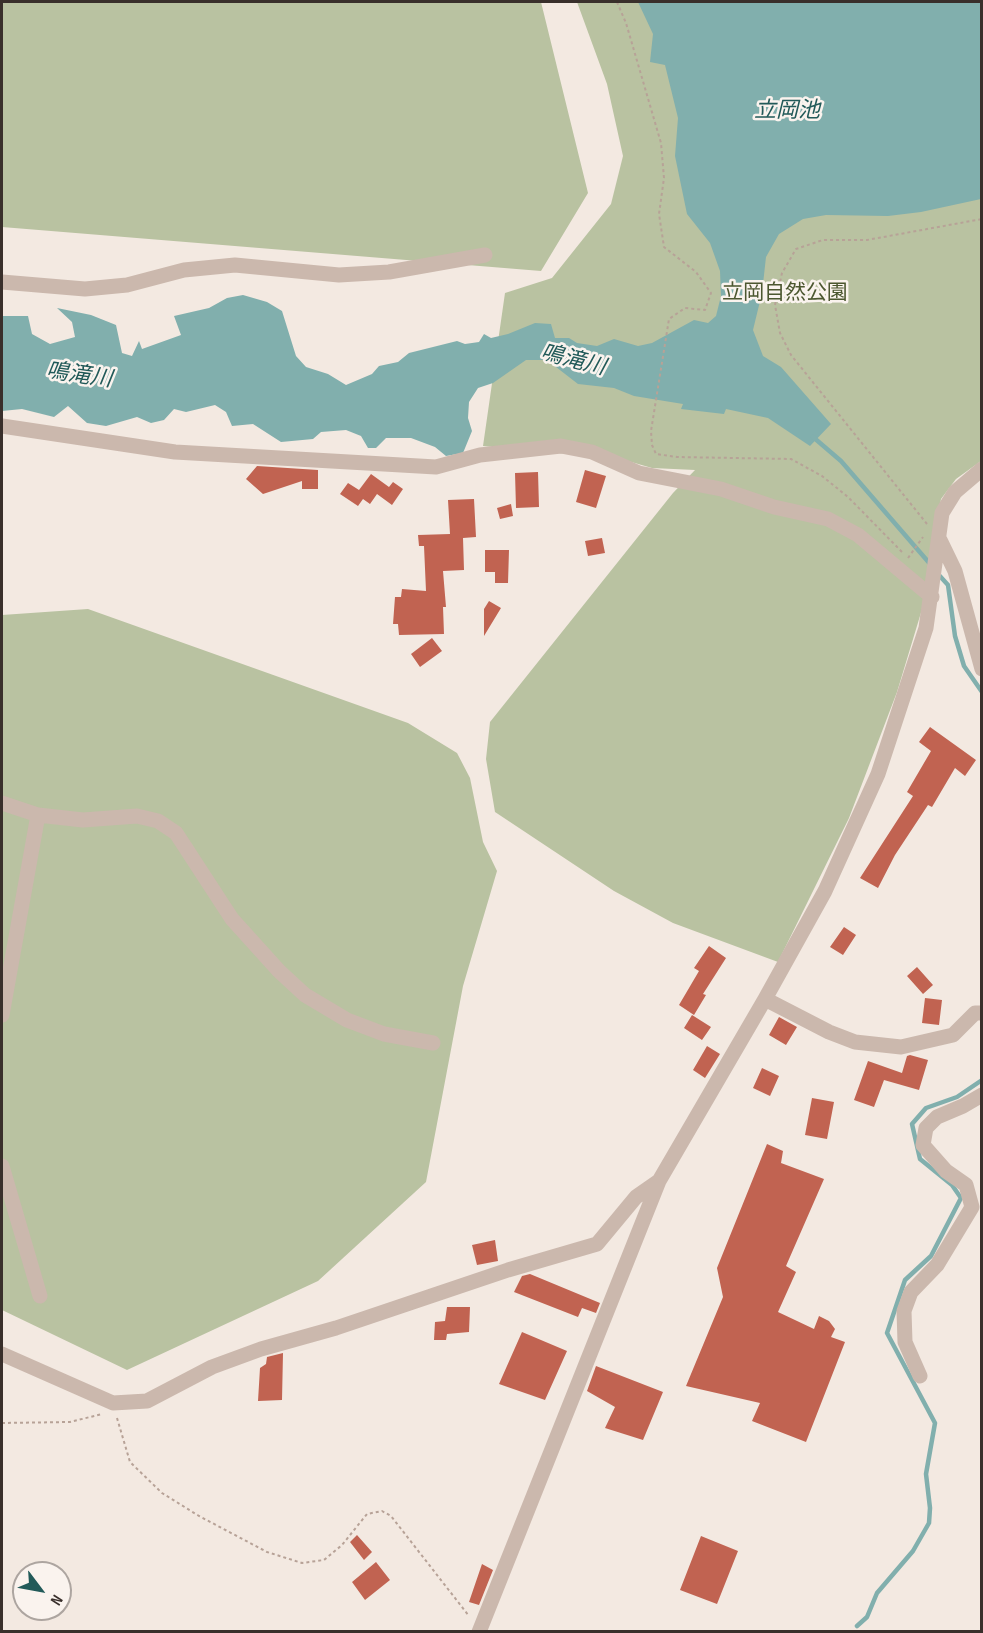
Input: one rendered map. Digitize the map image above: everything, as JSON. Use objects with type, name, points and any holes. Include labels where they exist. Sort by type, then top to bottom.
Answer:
[{"type":"street","points":[[2,282],[85,289],[127,285],[184,270],[235,265],[339,276],[389,272],[484,255]]},
{"type":"street","points":[[2,426],[175,452],[436,467],[480,455],[561,446],[592,452],[639,473],[721,489],[774,507],[828,519],[858,535],[932,589]]},
{"type":"street","points":[[481,1631],[659,1181],[825,891],[878,774],[920,648],[940,540],[942,513],[948,501],[965,480],[981,469]]},
{"type":"street","points":[[940,540],[955,571],[981,669]]},
{"type":"street","points":[[2,803],[38,815],[83,820],[137,816],[159,821],[176,833],[232,919],[279,971],[305,995],[347,1020],[384,1034],[433,1043]]},
{"type":"street","points":[[2,1015],[38,815]]},
{"type":"street","points":[[765,999],[829,1032],[855,1042],[901,1047],[953,1035],[975,1013],[981,1013]]},
{"type":"street","points":[[920,1376],[905,1342],[903,1311],[911,1292],[937,1264],[972,1207],[966,1185],[946,1171],[923,1145],[926,1128],[937,1117],[963,1107],[981,1095]]},
{"type":"street","points":[[2,1166],[40,1296]]},
{"type":"street","points":[[2,1354],[113,1403],[147,1401],[212,1367],[261,1349],[336,1328],[508,1270],[597,1244],[636,1197],[659,1181]]},
{"type":"path","points":[[617,2],[626,23],[661,143],[664,178],[659,214],[664,247],[696,272],[711,293],[705,310],[685,308],[669,319],[651,430],[652,445],[656,453],[677,457],[791,459],[822,477],[848,497],[908,558],[924,535]]},
{"type":"path","points":[[940,540],[791,355],[780,333],[775,305],[782,273],[796,249],[823,240],[867,240],[981,219]]},
{"type":"path","points":[[2,1423],[70,1422],[101,1415],[113,1403],[130,1462],[162,1493],[199,1516],[267,1552],[302,1563],[324,1560],[342,1545],[367,1514],[382,1511],[391,1516],[481,1631]]},
{"type":"green space","points":[[2,2],[541,2],[588,193],[541,271],[2,227]]},
{"type":"green space","name":"立岡自然公園","points":[[577,2],[981,2],[981,461],[956,479],[941,499],[923,606],[897,692],[849,818],[778,962],[673,923],[614,891],[495,812],[486,759],[490,722],[673,493],[695,470],[652,468],[621,459],[483,446],[505,293],[552,278],[611,204],[623,156],[607,84]]},
{"type":"green space","points":[[88,609],[408,723],[457,753],[470,778],[483,842],[497,871],[463,986],[426,1182],[318,1281],[127,1370],[2,1310],[2,615]]},
{"type":"water","points":[[638,2],[981,2],[981,199],[921,212],[888,216],[826,215],[803,219],[779,234],[766,257],[762,293],[753,330],[763,356],[781,367],[831,424],[810,446],[768,418],[726,409],[724,414],[681,409],[683,404],[634,396],[614,388],[578,384],[547,360],[526,360],[493,383],[478,388],[469,402],[468,418],[472,431],[463,453],[446,456],[435,447],[411,438],[386,438],[376,448],[368,448],[361,436],[346,430],[321,432],[313,439],[281,442],[253,424],[232,426],[226,412],[215,405],[186,412],[174,409],[164,420],[151,423],[137,417],[106,426],[87,423],[68,406],[54,417],[22,409],[2,411],[2,316],[28,316],[32,334],[50,344],[75,337],[72,322],[57,308],[91,315],[116,325],[122,353],[132,356],[139,341],[142,349],[181,335],[174,316],[209,308],[227,298],[243,295],[267,302],[282,311],[296,356],[306,367],[328,374],[346,385],[372,374],[379,366],[398,362],[409,353],[457,341],[465,344],[479,342],[484,334],[491,338],[535,323],[551,324],[555,338],[569,338],[577,343],[597,346],[614,339],[638,346],[652,343],[694,320],[708,323],[716,316],[721,296],[720,271],[710,243],[687,214],[675,156],[678,118],[665,65],[650,62],[653,34]]},
{"type":"building","points":[[257,466],[318,470],[318,489],[302,489],[302,481],[263,494],[246,479]]},
{"type":"building","points":[[585,470],[606,476],[596,508],[576,502]]},
{"type":"building","points":[[538,472],[539,507],[516,508],[515,473]]},
{"type":"building","points":[[371,474],[389,487],[393,482],[403,489],[392,505],[377,494],[370,504],[363,499],[358,506],[340,494],[348,483],[359,490]]},
{"type":"building","points":[[474,499],[476,537],[463,538],[464,570],[443,571],[446,607],[443,607],[444,634],[399,635],[398,624],[393,624],[395,597],[401,597],[402,589],[426,591],[424,546],[419,546],[418,535],[450,534],[448,500]]},
{"type":"building","points":[[511,504],[513,516],[500,519],[497,508]]},
{"type":"building","points":[[602,538],[605,553],[588,556],[585,541]]},
{"type":"building","points":[[485,550],[509,550],[508,583],[495,583],[495,572],[485,572]]},
{"type":"building","points":[[489,601],[501,608],[484,636],[484,609]]},
{"type":"building","points":[[432,638],[442,651],[420,667],[411,654]]},
{"type":"building","points":[[930,727],[976,760],[965,776],[955,768],[932,807],[928,805],[895,855],[878,888],[860,878],[913,796],[907,792],[931,751],[919,742]]},
{"type":"building","points":[[844,927],[856,935],[843,955],[830,947]]},
{"type":"building","points":[[709,946],[726,958],[703,994],[706,995],[694,1015],[679,1005],[699,971],[694,968]]},
{"type":"building","points":[[917,967],[933,985],[923,994],[907,976]]},
{"type":"building","points":[[925,998],[942,1000],[939,1025],[922,1023]]},
{"type":"building","points":[[692,1015],[711,1027],[702,1040],[684,1028]]},
{"type":"building","points":[[779,1017],[797,1027],[786,1045],[769,1035]]},
{"type":"building","points":[[707,1046],[720,1054],[705,1078],[693,1070]]},
{"type":"building","points":[[907,1056],[928,1060],[919,1090],[884,1080],[874,1107],[854,1100],[868,1061],[902,1073]]},
{"type":"building","points":[[762,1068],[779,1076],[770,1096],[753,1088]]},
{"type":"building","points":[[812,1098],[834,1102],[827,1139],[805,1135]]},
{"type":"building","points":[[767,1144],[783,1151],[781,1163],[824,1179],[786,1266],[796,1272],[778,1312],[814,1329],[819,1316],[829,1321],[835,1329],[831,1337],[845,1342],[806,1442],[752,1421],[760,1403],[686,1386],[723,1297],[717,1268]]},
{"type":"building","points":[[495,1240],[498,1261],[477,1265],[472,1245]]},
{"type":"building","points":[[530,1274],[600,1303],[596,1313],[582,1308],[578,1317],[514,1292],[522,1276]]},
{"type":"building","points":[[447,1307],[470,1307],[469,1332],[447,1334],[446,1340],[434,1340],[435,1322],[445,1321]]},
{"type":"building","points":[[522,1332],[567,1351],[545,1400],[499,1384]]},
{"type":"building","points":[[283,1353],[282,1400],[258,1401],[260,1368],[266,1364],[267,1357]]},
{"type":"building","points":[[596,1366],[663,1392],[643,1440],[605,1428],[615,1407],[587,1391]]},
{"type":"building","points":[[357,1535],[372,1552],[364,1560],[350,1542]]},
{"type":"building","points":[[701,1536],[738,1551],[717,1604],[680,1590]]},
{"type":"building","points":[[376,1562],[390,1580],[365,1600],[352,1582]]},
{"type":"building","points":[[482,1564],[493,1570],[479,1605],[469,1602]]},
{"type":"waterway","points":[[813,437],[841,461],[931,565]]},
{"type":"waterway","points":[[938,574],[948,585],[955,636],[964,666],[982,692]]},
{"type":"waterway","points":[[857,1626],[867,1617],[877,1593],[913,1551],[929,1523],[930,1508],[926,1474],[935,1423],[887,1333],[905,1280],[931,1256],[961,1198],[952,1185],[920,1159],[912,1124],[926,1108],[957,1097],[982,1080]]},
{"type":"water label","name":"立岡池","points":[[787,111]]},
{"type":"water label","name":"鳴滝川","points":[[573,361]]},
{"type":"water label","name":"鳴滝川","points":[[79,376]]}]
